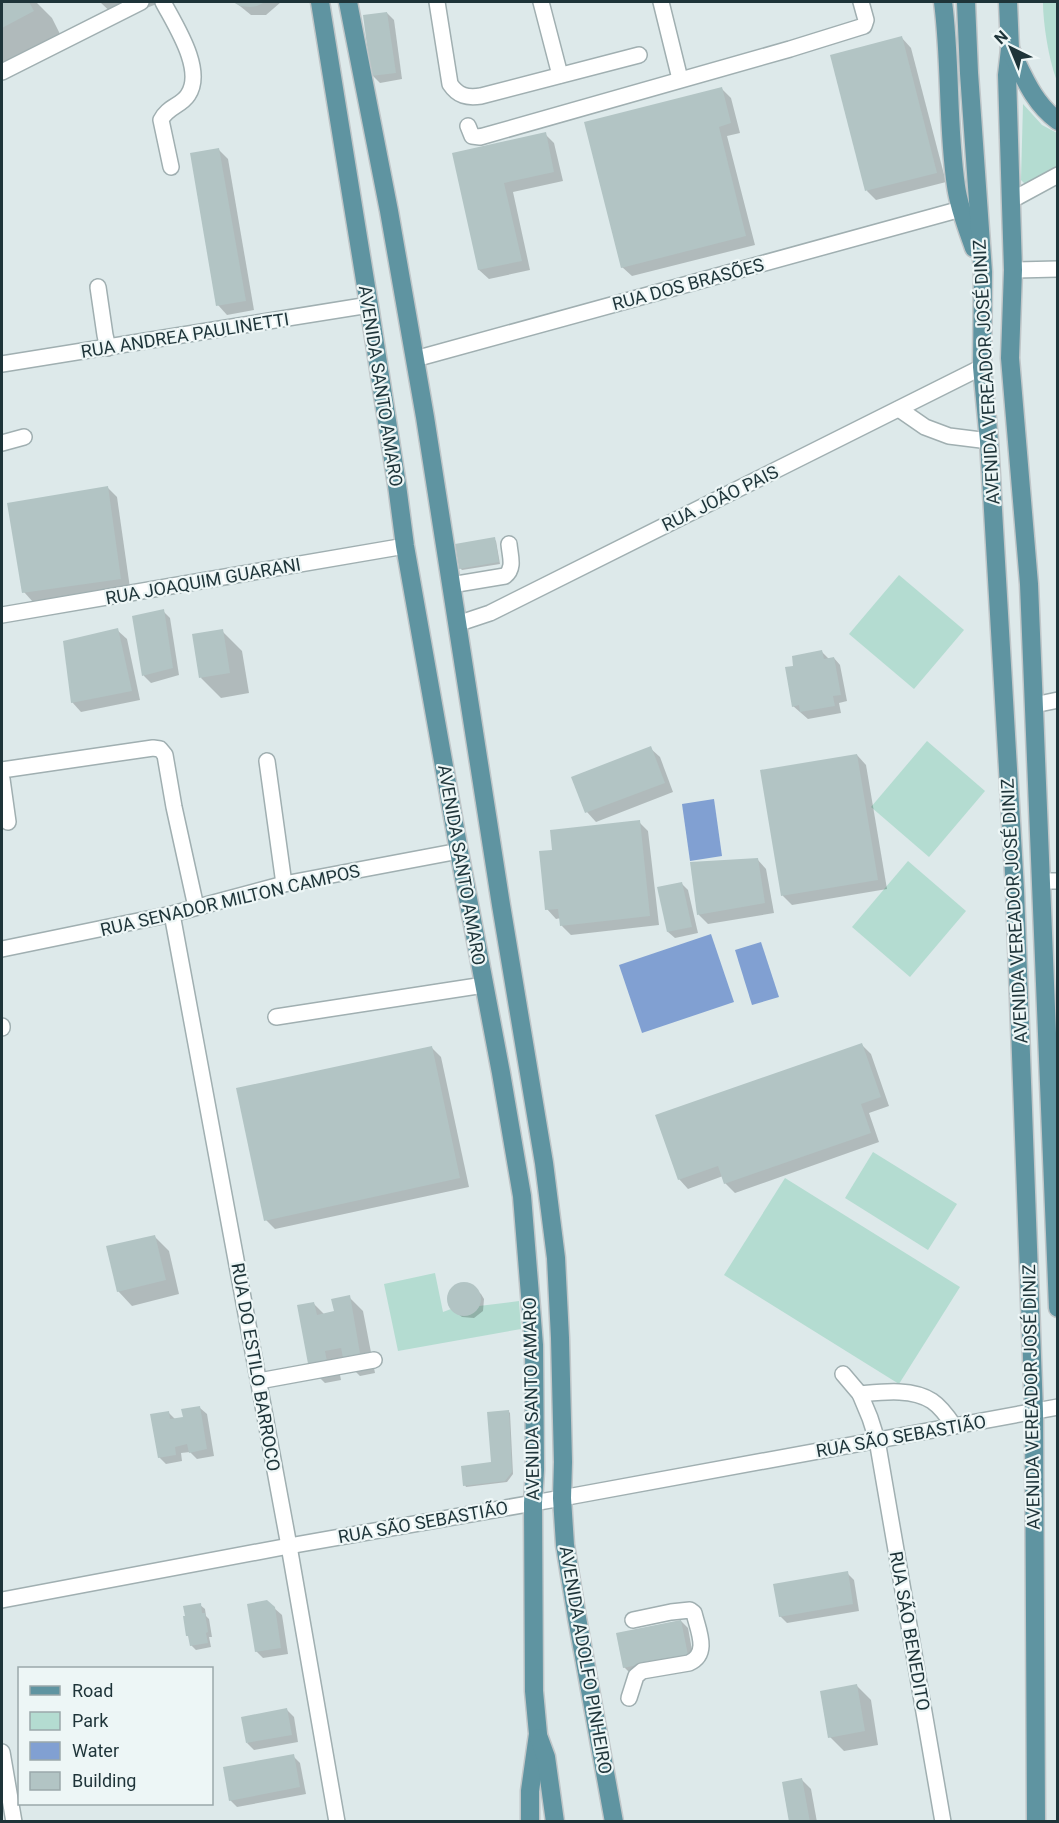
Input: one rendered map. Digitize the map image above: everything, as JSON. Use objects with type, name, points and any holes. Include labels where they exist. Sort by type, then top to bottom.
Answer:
[{"type":"main road","name":"AVENIDA SANTO AMARO","points":[[320,2],[396,473],[405,546],[522,1196],[534,1345],[534,1691],[537,1734],[530,1791],[530,1821]]},
{"type":"main road","name":"AVENIDA SANTO AMARO","points":[[348,2],[416,359],[544,1163],[556,1258],[561,1349],[562,1498]]},
{"type":"main road","points":[[943,2],[956,187],[982,272]]},
{"type":"main road","name":"AVENIDA VEREADOR JOSÉ DINIZ","points":[[966,2],[982,272],[982,367],[989,441],[1015,890],[1034,1412],[1036,1821]]},
{"type":"main road","points":[[1008,2],[1010,49],[1033,96],[1058,121]]},
{"type":"main road","name":"AVENIDA VEREADOR JOSÉ DINIZ","points":[[1010,49],[1007,75],[1013,270],[1010,358],[1029,584],[1034,705],[1050,881],[1058,1308]]},
{"type":"main road","name":"AVENIDA ADOLFO PINHEIRO","points":[[562,1498],[565,1545],[614,1821]]},
{"type":"main road","name":"AVENIDA SANTO AMARO","points":[[537,1734],[546,1757],[555,1821]]},
{"type":"street","points":[[2,72],[141,2]]},
{"type":"street","points":[[163,2],[192,63],[193,81],[189,94],[183,101],[164,113],[161,120],[171,167]]},
{"type":"street","points":[[437,2],[450,84],[455,92],[470,98],[639,55]]},
{"type":"street","points":[[541,2],[560,75]]},
{"type":"street","points":[[661,2],[680,79]]},
{"type":"street","points":[[468,126],[472,136],[480,137],[864,26],[866,20],[861,2]]},
{"type":"street","points":[[1012,200],[1058,175]]},
{"type":"street","name":"RUA DOS BRASÕES","points":[[416,359],[961,209]]},
{"type":"street","points":[[1013,270],[1058,269]]},
{"type":"street","points":[[98,286],[108,348]]},
{"type":"street","name":"RUA ANDREA PAULINETTI","points":[[2,364],[369,305]]},
{"type":"street","name":"RUA JOÃO PAIS","points":[[457,624],[490,613],[982,367]]},
{"type":"street","points":[[899,409],[925,427],[949,436],[989,441]]},
{"type":"street","points":[[2,442],[24,437]]},
{"type":"street","points":[[451,585],[505,576],[510,572],[512,566],[509,544]]},
{"type":"street","name":"RUA JOAQUIM GUARANI","points":[[2,615],[405,546]]},
{"type":"street","points":[[1034,705],[1058,700]]},
{"type":"street","points":[[2,770],[144,749],[160,749],[165,755],[196,907]]},
{"type":"street","points":[[267,761],[284,884]]},
{"type":"street","points":[[2,779],[8,822]]},
{"type":"street","name":"RUA SENADOR MILTON CAMPOS","points":[[2,949],[172,914],[284,884],[459,851]]},
{"type":"street","name":"RUA DO ESTILO BARROCO","points":[[172,914],[289,1546],[337,1821]]},
{"type":"street","points":[[276,1017],[484,985]]},
{"type":"street","points":[[259,1382],[374,1359]]},
{"type":"street","name":"RUA SÃO BENEDITO","points":[[843,1374],[860,1394],[877,1440],[943,1821]]},
{"type":"street","points":[[860,1394],[886,1392],[913,1394],[932,1400],[944,1411],[954,1426]]},
{"type":"street","name":"RUA SÃO SEBASTIÃO","points":[[2,1600],[1058,1407]]},
{"type":"street","points":[[629,1698],[636,1676],[642,1671],[689,1663],[696,1660],[701,1652],[694,1613],[690,1610],[633,1620]]},
{"type":"street","points":[[6,1766],[15,1821]]},
{"type":"green space","points":[[1043,2],[1057,2],[1057,81],[1047,42]]},
{"type":"green space","points":[[1023,104],[1042,125],[1057,133],[1058,169],[1034,183],[1025,184],[1021,180]]},
{"type":"green space","points":[[899,575],[964,630],[914,689],[849,634]]},
{"type":"green space","points":[[927,741],[985,791],[929,857],[871,807]]},
{"type":"green space","points":[[908,861],[966,911],[910,977],[852,927]]},
{"type":"green space","points":[[873,1152],[957,1204],[928,1250],[845,1198]]},
{"type":"green space","points":[[785,1178],[960,1287],[899,1384],[724,1275]]},
{"type":"green space","points":[[435,1273],[443,1312],[451,1309],[458,1314],[466,1315],[479,1306],[519,1301],[521,1329],[398,1351],[384,1284]]},
{"type":"water","points":[[714,799],[722,856],[690,861],[682,804]]},
{"type":"water","points":[[711,934],[734,1002],[642,1033],[619,965]]},
{"type":"water","points":[[761,942],[779,997],[752,1005],[735,950]]},
{"type":"building","points":[[2,2],[29,2],[34,11],[2,28]]},
{"type":"building","points":[[233,2],[265,2],[250,7],[240,6]]},
{"type":"building","points":[[387,12],[396,73],[371,76],[363,15]]},
{"type":"building","points":[[902,36],[937,173],[865,191],[830,55]]},
{"type":"building","points":[[722,87],[731,123],[719,127],[746,236],[621,268],[584,122]]},
{"type":"building","points":[[546,132],[554,172],[504,183],[522,261],[478,270],[452,153]]},
{"type":"building","points":[[219,148],[246,301],[216,306],[190,153]]},
{"type":"building","points":[[108,486],[121,579],[22,593],[7,503]]},
{"type":"building","points":[[495,537],[499,562],[459,569],[455,544]]},
{"type":"building","points":[[164,609],[173,668],[142,676],[132,616]]},
{"type":"building","points":[[118,628],[132,691],[71,703],[63,641]]},
{"type":"building","points":[[223,629],[230,673],[199,678],[192,634]]},
{"type":"building","points":[[822,650],[824,659],[834,657],[841,695],[833,696],[835,706],[800,712],[799,705],[792,707],[785,667],[793,666],[792,656]]},
{"type":"building","points":[[651,746],[665,783],[585,813],[571,777]]},
{"type":"building","points":[[857,754],[878,880],[781,896],[760,770]]},
{"type":"building","points":[[640,820],[650,916],[560,926],[558,909],[545,910],[539,851],[552,850],[550,830]]},
{"type":"building","points":[[758,858],[765,903],[697,915],[690,862]]},
{"type":"building","points":[[682,882],[692,927],[667,932],[657,887]]},
{"type":"building","points":[[862,1043],[881,1097],[861,1104],[871,1133],[724,1184],[718,1166],[678,1180],[655,1115]]},
{"type":"building","points":[[432,1046],[460,1178],[264,1221],[236,1088]]},
{"type":"building","points":[[155,1235],[166,1280],[117,1292],[106,1246]]},
{"type":"building","points":[[464,1282],[476,1287],[481,1299],[476,1311],[464,1316],[452,1311],[447,1299],[452,1287]]},
{"type":"building","points":[[350,1295],[361,1359],[344,1363],[341,1348],[325,1351],[328,1366],[309,1369],[297,1305],[314,1302],[317,1315],[334,1311],[331,1299]]},
{"type":"building","points":[[200,1406],[207,1449],[189,1453],[187,1444],[175,1447],[176,1455],[158,1458],[150,1414],[169,1411],[170,1419],[183,1417],[181,1409]]},
{"type":"building","points":[[509,1410],[512,1472],[505,1481],[463,1486],[461,1466],[491,1462],[487,1412]]},
{"type":"building","points":[[848,1571],[853,1604],[779,1617],[773,1584]]},
{"type":"building","points":[[267,1600],[275,1607],[281,1648],[255,1652],[247,1604]]},
{"type":"building","points":[[201,1603],[202,1613],[205,1613],[208,1643],[190,1646],[188,1636],[186,1636],[183,1606]]},
{"type":"building","points":[[681,1620],[688,1655],[623,1668],[616,1633]]},
{"type":"building","points":[[857,1684],[865,1731],[828,1738],[820,1691]]},
{"type":"building","points":[[287,1708],[292,1735],[246,1743],[241,1717]]},
{"type":"building","points":[[294,1754],[300,1787],[229,1801],[223,1767]]},
{"type":"building","points":[[802,1778],[810,1822],[789,1822],[782,1782]]}]
